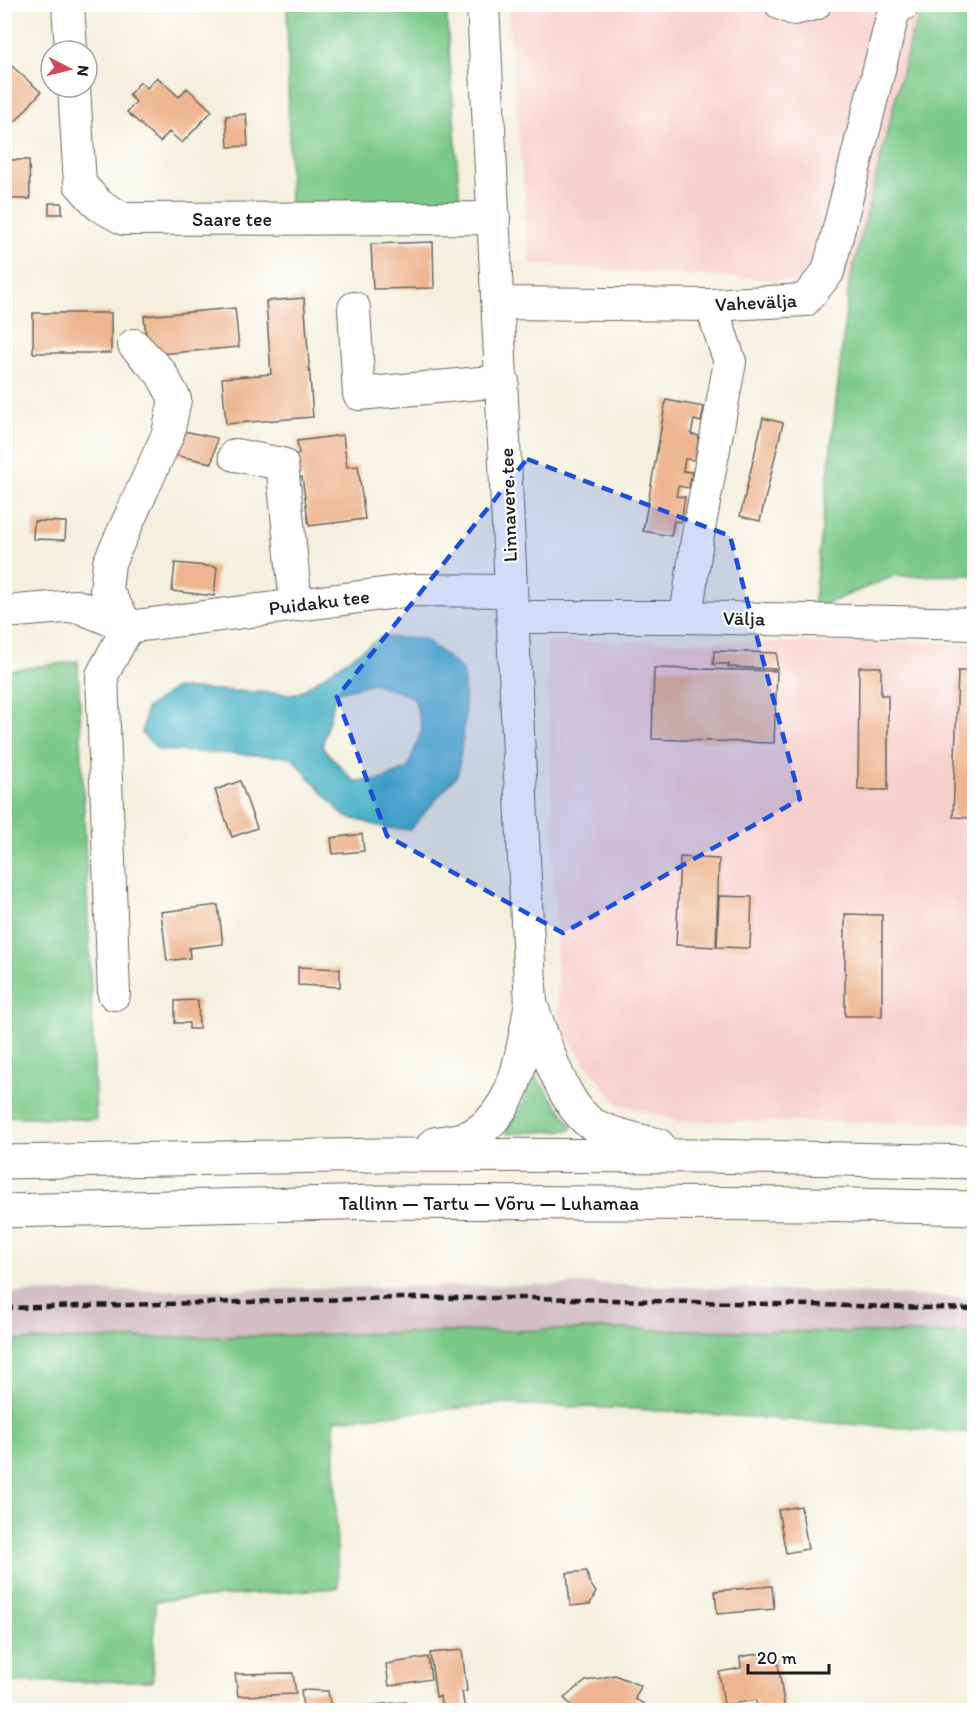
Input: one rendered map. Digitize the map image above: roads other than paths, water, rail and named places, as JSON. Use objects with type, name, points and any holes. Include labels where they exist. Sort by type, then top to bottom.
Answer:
[{"type":"highway","points":[[382,1155],[469,1137],[484,1127],[516,1081],[531,1005]]},
{"type":"highway","points":[[531,1005],[562,1087],[588,1122],[633,1139],[708,1156]]},
{"type":"highway","points":[[4,1162],[382,1155],[708,1156],[975,1162]]},
{"type":"highway","name":"Tallinn — Tartu — Võru — Luhamaa","points":[[4,1211],[380,1202],[803,1204],[975,1208]]},
{"type":"street","points":[[68,4],[70,39]]},
{"type":"street","name":"Linnavere tee","points":[[483,4],[503,381],[531,1005]]},
{"type":"street","points":[[781,4],[794,9],[815,4]]},
{"type":"street","name":"Vahevälja","points":[[498,303],[711,304],[805,300],[828,272],[894,10],[904,4]]},
{"type":"street","name":"Saare tee","points":[[75,99],[80,184],[99,205],[124,219],[494,218]]},
{"type":"street","points":[[686,617],[697,540],[730,362],[711,304]]},
{"type":"street","points":[[354,308],[359,394],[503,381]]},
{"type":"street","points":[[128,627],[106,590],[109,563],[168,434],[175,399],[160,373],[134,345]]},
{"type":"street","points":[[235,455],[282,464],[296,605]]},
{"type":"street","name":"Puidaku tee","points":[[128,627],[413,590],[512,604]]},
{"type":"street","name":"Välja","points":[[512,604],[686,617],[975,624]]},
{"type":"street","points":[[4,612],[77,606],[128,627]]},
{"type":"street","points":[[114,994],[102,675],[128,627]]},
{"type":"water","points":[[381,637],[425,639],[464,671],[465,718],[458,774],[410,830],[386,828],[344,816],[291,757],[159,750],[142,734],[146,709],[175,688],[297,694]],"holes":[[[373,683],[414,698],[422,729],[408,768],[381,780],[354,781],[322,747],[336,693]]]},
{"type":"railway","points":[[4,1308],[401,1298],[533,1298],[974,1309]]}]
